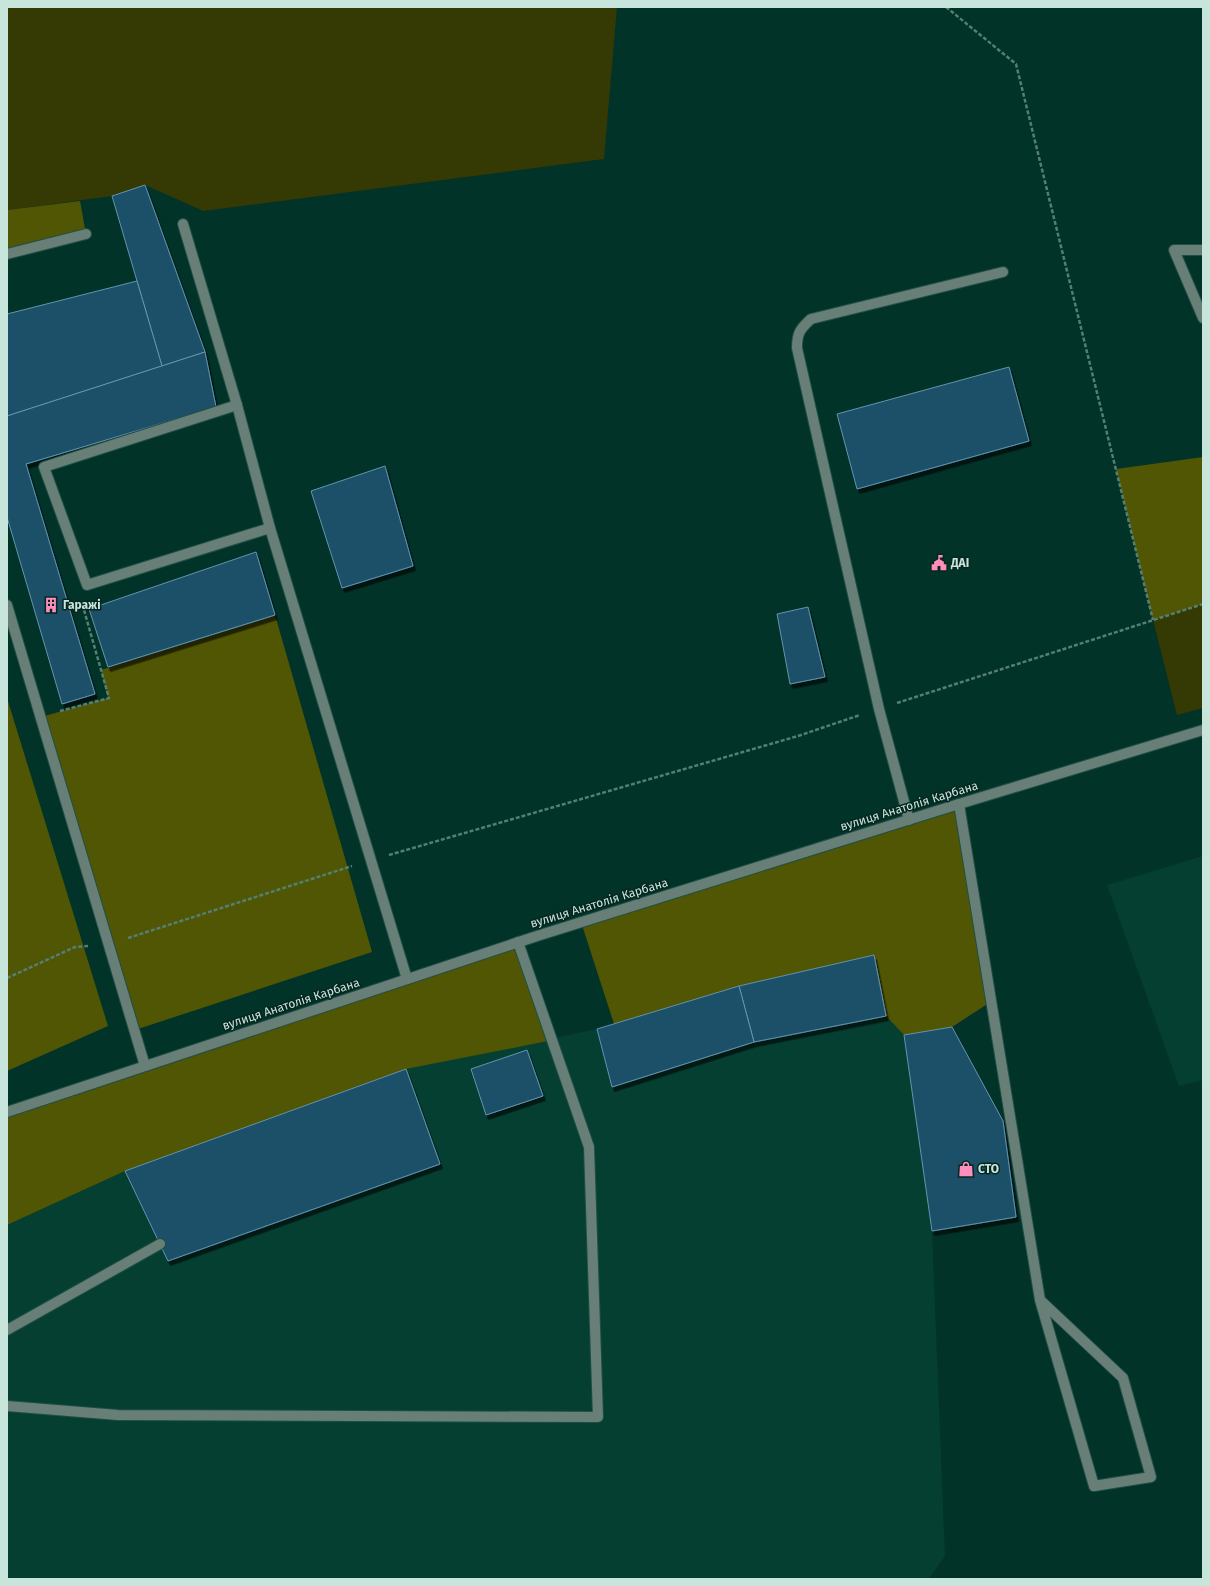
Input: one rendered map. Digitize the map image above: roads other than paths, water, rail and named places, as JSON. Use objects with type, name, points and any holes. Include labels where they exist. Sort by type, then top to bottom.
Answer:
[{"type":"street","points":[[183,224],[237,405],[270,528],[407,979]]},
{"type":"street","points":[[7,254],[86,234]]},
{"type":"street","points":[[1203,250],[1174,250],[1203,318]]},
{"type":"street","points":[[909,820],[879,709],[797,348],[797,337],[802,327],[811,319],[1003,272]]},
{"type":"street","points":[[237,405],[44,467],[87,585],[270,528]]},
{"type":"street","points":[[7,605],[145,1066]]},
{"type":"street","name":"вулиця Анатолія Карбана","points":[[7,1112],[518,942],[959,804],[1203,730]]},
{"type":"street","points":[[959,804],[1040,1300],[1094,1486],[1151,1477],[1123,1378],[1040,1300]]},
{"type":"street","points":[[7,1406],[118,1415],[598,1417],[589,1147],[518,942]]},
{"type":"street","points":[[7,1330],[160,1244]]},
{"type":"place","name":"ДАІ","points":[[939,563]]},
{"type":"place","name":"Гаражі","points":[[51,605]]},
{"type":"place","name":"СТО","points":[[966,1169]]}]
